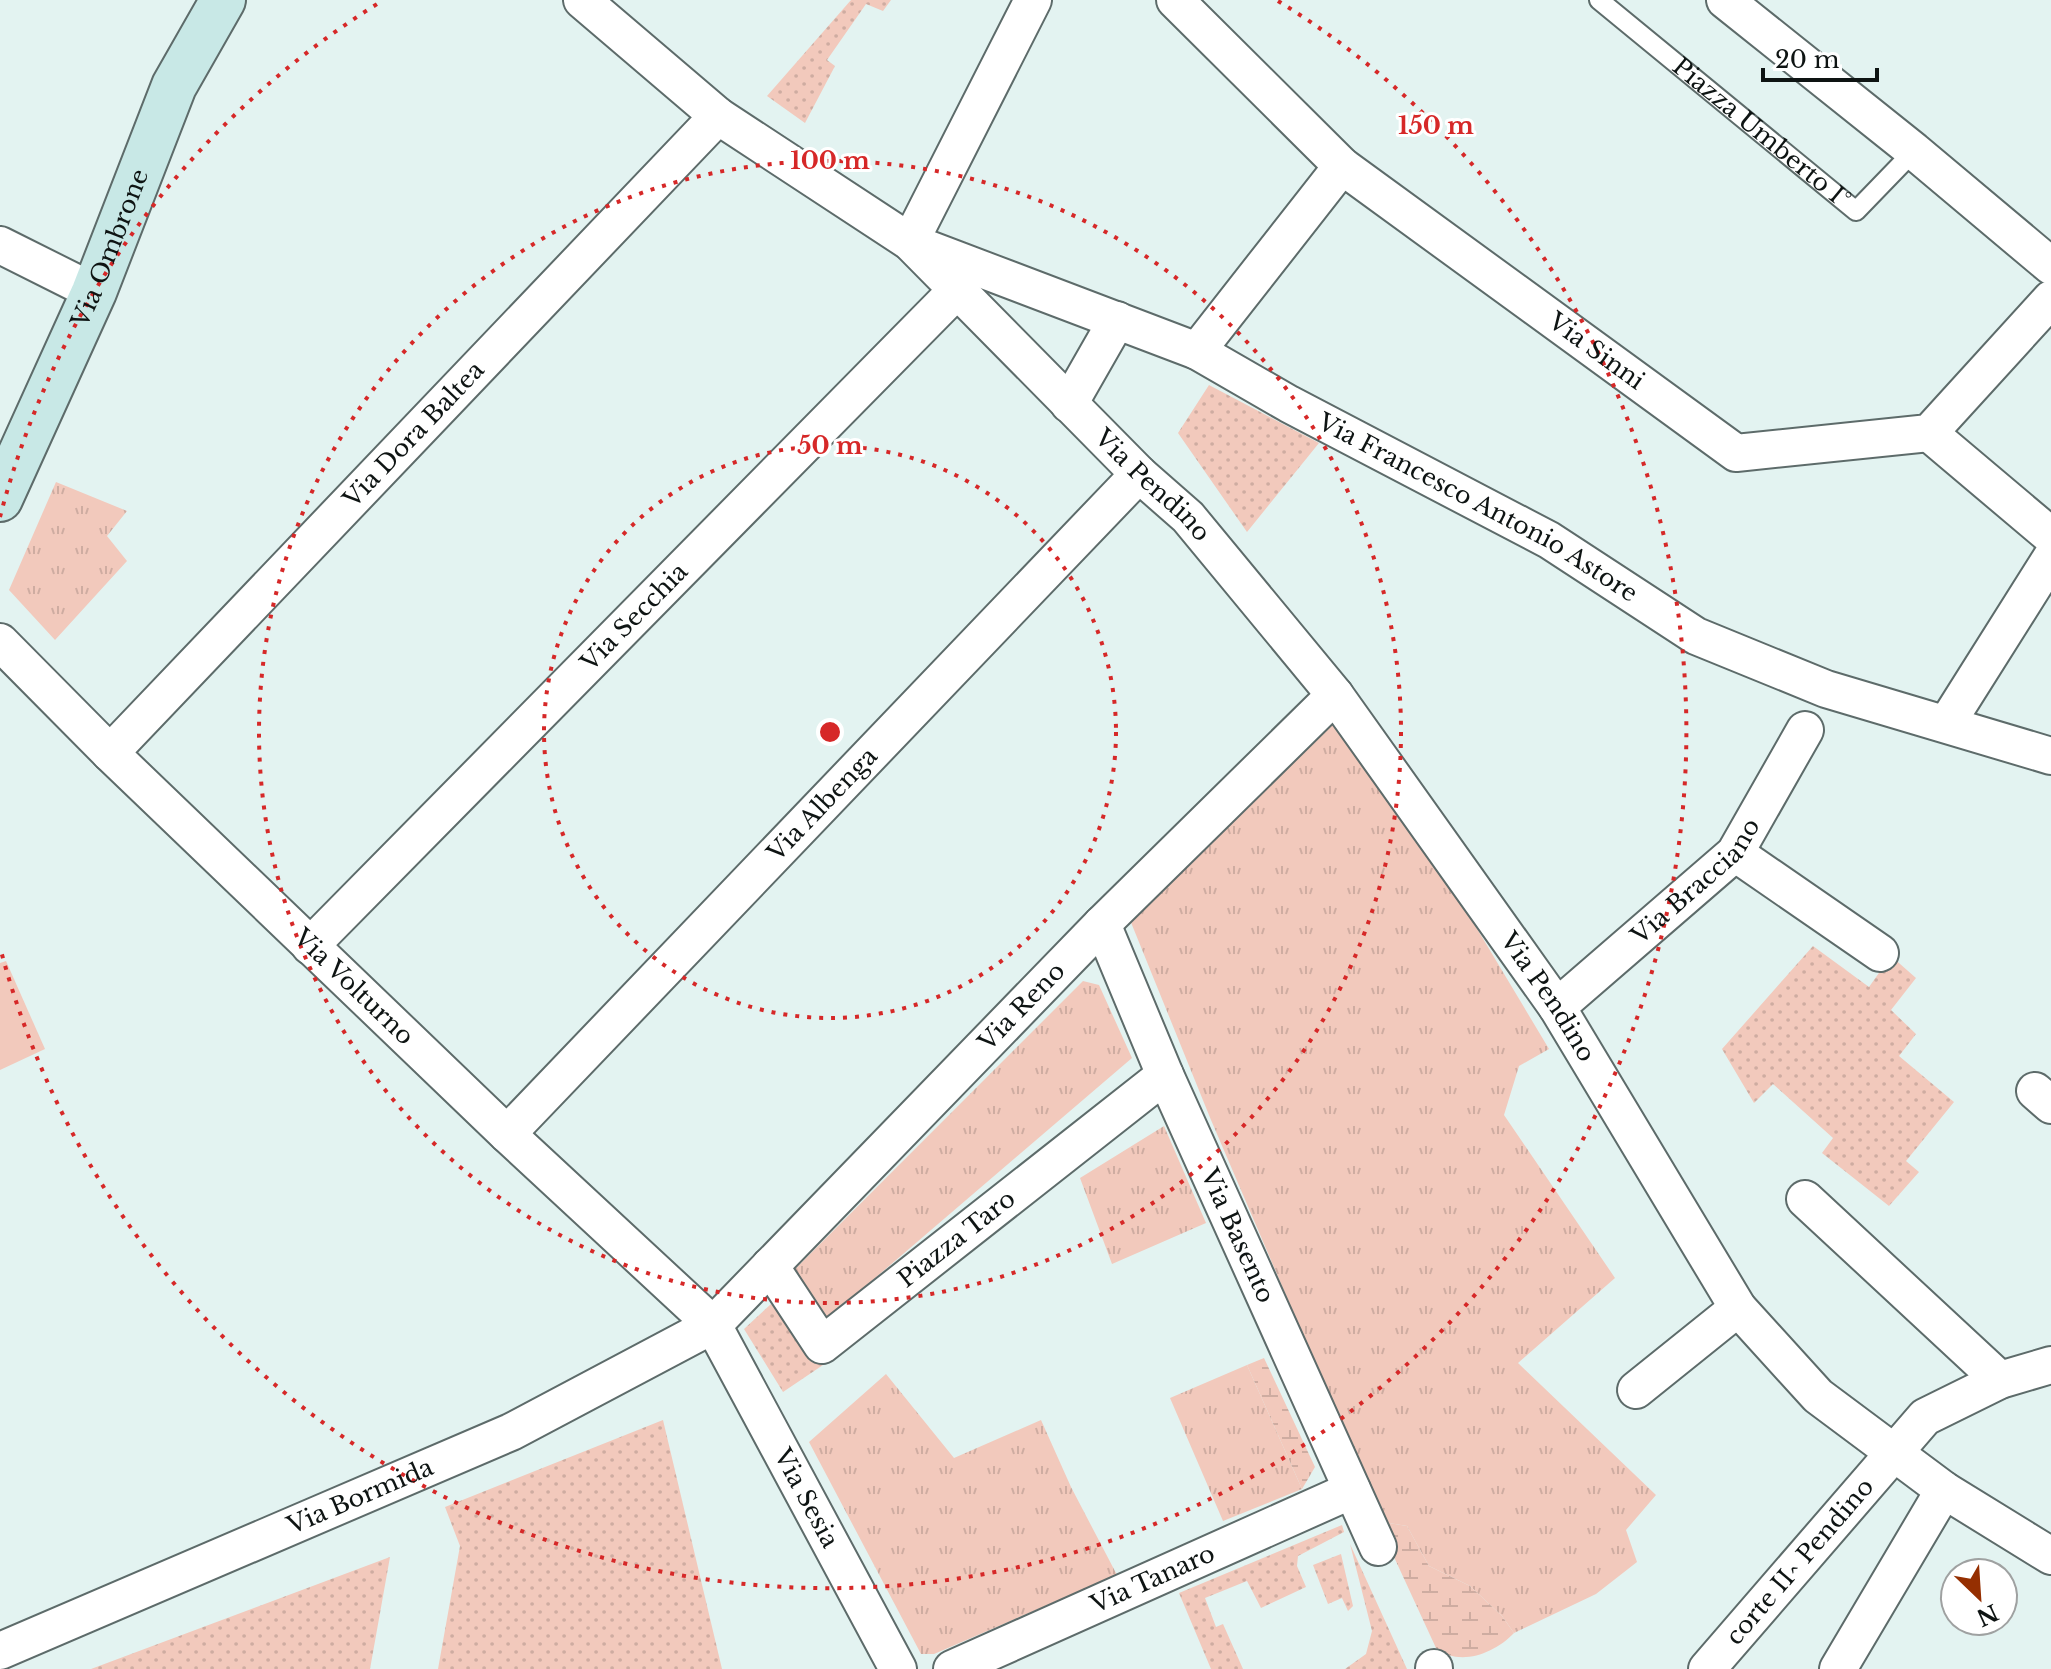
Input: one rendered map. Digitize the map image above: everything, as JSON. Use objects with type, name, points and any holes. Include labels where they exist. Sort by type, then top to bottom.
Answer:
[{"type":"street","name":"Via Ombrone","points":[[0,499],[94,292],[174,86],[223,0]]},
{"type":"street","name":"Via Pendino","points":[[582,0],[718,116],[910,242],[1139,474],[1188,517],[1335,695],[1557,1007],[1738,1308],[1818,1396],[1944,1490],[2051,1556]]},
{"type":"street","points":[[910,242],[1033,0]]},
{"type":"street","name":"Via Sinni","points":[[1175,0],[1342,166],[1736,453],[1929,433]]},
{"type":"street","points":[[1725,0],[1914,151],[2051,266]]},
{"type":"street","name":"Via Dora Baltea","points":[[110,753],[718,116]]},
{"type":"street","points":[[1197,351],[1342,166]]},
{"type":"street","name":"Via Francesco Antonio Astore","points":[[910,242],[1197,351],[1289,404],[1549,540],[1696,636],[1826,689],[2051,756]]},
{"type":"street","points":[[0,245],[94,292]]},
{"type":"street","name":"Via Secchia","points":[[310,946],[957,290]]},
{"type":"street","points":[[2051,299],[1929,433],[2051,536]]},
{"type":"street","points":[[1069,404],[1117,320]]},
{"type":"street","name":"Via Albenga","points":[[507,1134],[1139,474]]},
{"type":"street","points":[[1947,723],[2051,558]]},
{"type":"street","name":"Via Volturno","points":[[0,642],[310,946],[713,1325]]},
{"type":"street","name":"Via Reno","points":[[713,1325],[1102,924],[1335,695]]},
{"type":"street","name":"Via Bracciano","points":[[1557,1007],[1735,853],[1805,730]]},
{"type":"street","points":[[1735,853],[1880,953]]},
{"type":"street","name":"Via Basento","points":[[1102,924],[1165,1075],[1378,1547]]},
{"type":"street","name":"Piazza Taro","points":[[770,1266],[822,1345],[1165,1075]]},
{"type":"street","points":[[1805,1199],[2000,1380]]},
{"type":"street","points":[[1636,1390],[1738,1308]]},
{"type":"street","name":"Via Bormida","points":[[0,1651],[511,1432],[713,1325]]},
{"type":"street","name":"Via Sesia","points":[[713,1325],[898,1669]]},
{"type":"street","name":"corte II^ Pendino","points":[[1707,1669],[1925,1417],[2000,1380],[2051,1365]]},
{"type":"street","name":"Via Tanaro","points":[[952,1669],[1352,1490]]},
{"type":"street","points":[[1838,1669],[1944,1490]]},
{"type":"lane","name":"Piazza Umberto I°","points":[[1599,0],[1856,211],[1914,151]]},
{"type":"green space","points":[[851,0],[891,0],[883,11],[866,4],[827,60],[835,66],[805,123],[767,96]]},
{"type":"green space","points":[[1209,385],[1319,443],[1247,532],[1178,433]]},
{"type":"green space","points":[[56,482],[127,511],[107,536],[127,561],[55,640],[9,590]]},
{"type":"green space","points":[[1335,713],[1443,872],[1549,1049],[1519,1066],[1504,1115],[1615,1278],[1518,1363],[1656,1495],[1626,1530],[1637,1562],[1596,1594],[1514,1633],[1502,1616],[1470,1586],[1429,1566],[1407,1526],[1383,1522],[1211,1120],[1130,920]]},
{"type":"green space","points":[[1813,946],[1869,987],[1891,956],[1916,978],[1891,1010],[1916,1034],[1899,1056],[1954,1102],[1906,1161],[1919,1172],[1889,1206],[1822,1153],[1833,1138],[1773,1084],[1754,1103],[1722,1049]]},
{"type":"green space","points":[[6,961],[45,1049],[0,1070],[0,963]]},
{"type":"green space","points":[[1083,981],[1099,985],[1132,1058],[826,1320],[793,1271]]},
{"type":"green space","points":[[1164,1126],[1206,1223],[1112,1264],[1080,1178]]},
{"type":"green space","points":[[771,1304],[823,1365],[783,1392],[744,1329]]},
{"type":"green space","points":[[1264,1358],[1315,1467],[1302,1489],[1247,1365]]},
{"type":"green space","points":[[1247,1365],[1302,1489],[1223,1521],[1170,1398]]},
{"type":"green space","points":[[886,1374],[954,1458],[1041,1420],[1071,1487],[1117,1575],[934,1654],[921,1654],[809,1442]]},
{"type":"green space","points":[[663,1420],[722,1669],[438,1669],[460,1546],[445,1507]]},
{"type":"green space","points":[[1383,1522],[1407,1526],[1429,1566],[1470,1586],[1502,1616],[1514,1633],[1497,1647],[1476,1656],[1455,1657],[1436,1648],[1382,1531]]},
{"type":"green space","points":[[1342,1525],[1344,1532],[1298,1556],[1297,1566],[1306,1587],[1261,1608],[1247,1581],[1205,1598],[1216,1627],[1223,1624],[1243,1669],[1211,1669],[1179,1593]]},
{"type":"green space","points":[[1350,1544],[1407,1669],[1345,1669],[1366,1654],[1372,1631]]},
{"type":"green space","points":[[1341,1554],[1353,1606],[1348,1611],[1342,1598],[1328,1604],[1313,1565]]},
{"type":"green space","points":[[390,1557],[370,1669],[91,1669]]}]
